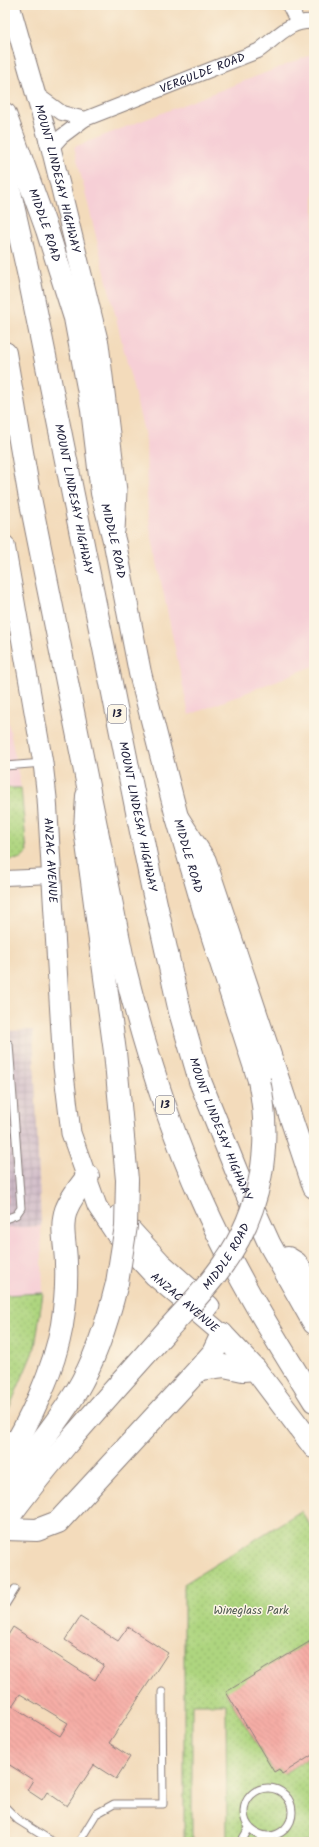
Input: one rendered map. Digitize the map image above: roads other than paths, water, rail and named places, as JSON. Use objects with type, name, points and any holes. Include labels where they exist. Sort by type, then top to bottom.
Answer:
[{"type":"main road","name":"MOUNT LINDESAY HIGHWAY","points":[[10,5],[51,148],[99,344],[117,492],[115,544]]},
{"type":"main road","name":"MIDDLE ROAD","points":[[5,114],[49,237],[75,318],[92,409],[102,493],[115,544],[140,673],[177,817],[204,910],[259,1080],[263,1100],[265,1128],[264,1161],[254,1202],[246,1226],[221,1268],[27,1492],[5,1522]]},
{"type":"main road","name":"MOUNT LINDESAY HIGHWAY","points":[[5,170],[28,272],[172,979],[191,1051],[214,1119],[238,1175],[270,1244],[314,1323]]},
{"type":"main road","name":"13","points":[[5,353],[29,493],[130,988],[156,1078],[170,1121],[202,1200],[219,1236],[281,1349],[314,1401]]},
{"type":"main road","name":"ANZAC AVENUE","points":[[6,551],[10,605],[43,764],[47,798],[62,1060],[71,1133],[88,1176],[117,1214],[144,1244],[183,1282],[213,1308],[219,1317],[222,1334]]},
{"type":"main road","points":[[5,1488],[52,1427],[76,1391],[99,1343],[111,1309],[117,1283],[126,1226],[127,1180],[115,1052],[85,829],[88,782]]},
{"type":"main road","points":[[177,817],[205,861],[314,1187]]},
{"type":"main road","points":[[5,1462],[13,1434],[43,1386],[62,1326],[66,1292],[64,1219],[71,1200],[88,1176]]},
{"type":"main road","points":[[270,1244],[296,1263],[314,1289]]},
{"type":"main road","points":[[5,1529],[37,1530],[58,1522],[199,1369],[213,1352],[222,1334],[255,1370],[314,1447]]},
{"type":"main road","points":[[199,1369],[224,1366],[243,1370],[255,1370]]},
{"type":"street","points":[[289,5],[298,23]]},
{"type":"street","name":"VERGULDE ROAD","points":[[51,148],[61,137],[85,119],[258,51],[272,42],[282,31],[298,23],[314,22]]},
{"type":"street","points":[[36,94],[62,113],[85,119]]},
{"type":"street","points":[[5,878],[52,876]]},
{"type":"lane","points":[[5,766],[43,764]]},
{"type":"lane","points":[[5,1045],[9,1044],[20,1208],[16,1215],[5,1219]]},
{"type":"lane","points":[[5,1605],[15,1589]]},
{"type":"lane","points":[[79,1842],[96,1814],[114,1804],[163,1804],[162,1692]]},
{"type":"lane","points":[[269,1788],[282,1793],[291,1804],[292,1818],[289,1824],[278,1834],[265,1836],[256,1834],[249,1828],[246,1822],[244,1809],[250,1797],[255,1792],[269,1788]]},
{"type":"lane","points":[[5,1807],[18,1820],[53,1842]]},
{"type":"lane","points":[[241,1842],[249,1828]]},
{"type":"lane","points":[[259,1842],[265,1836]]},
{"type":"park label","name":"Wineglass Park","points":[[251,1610]]}]
